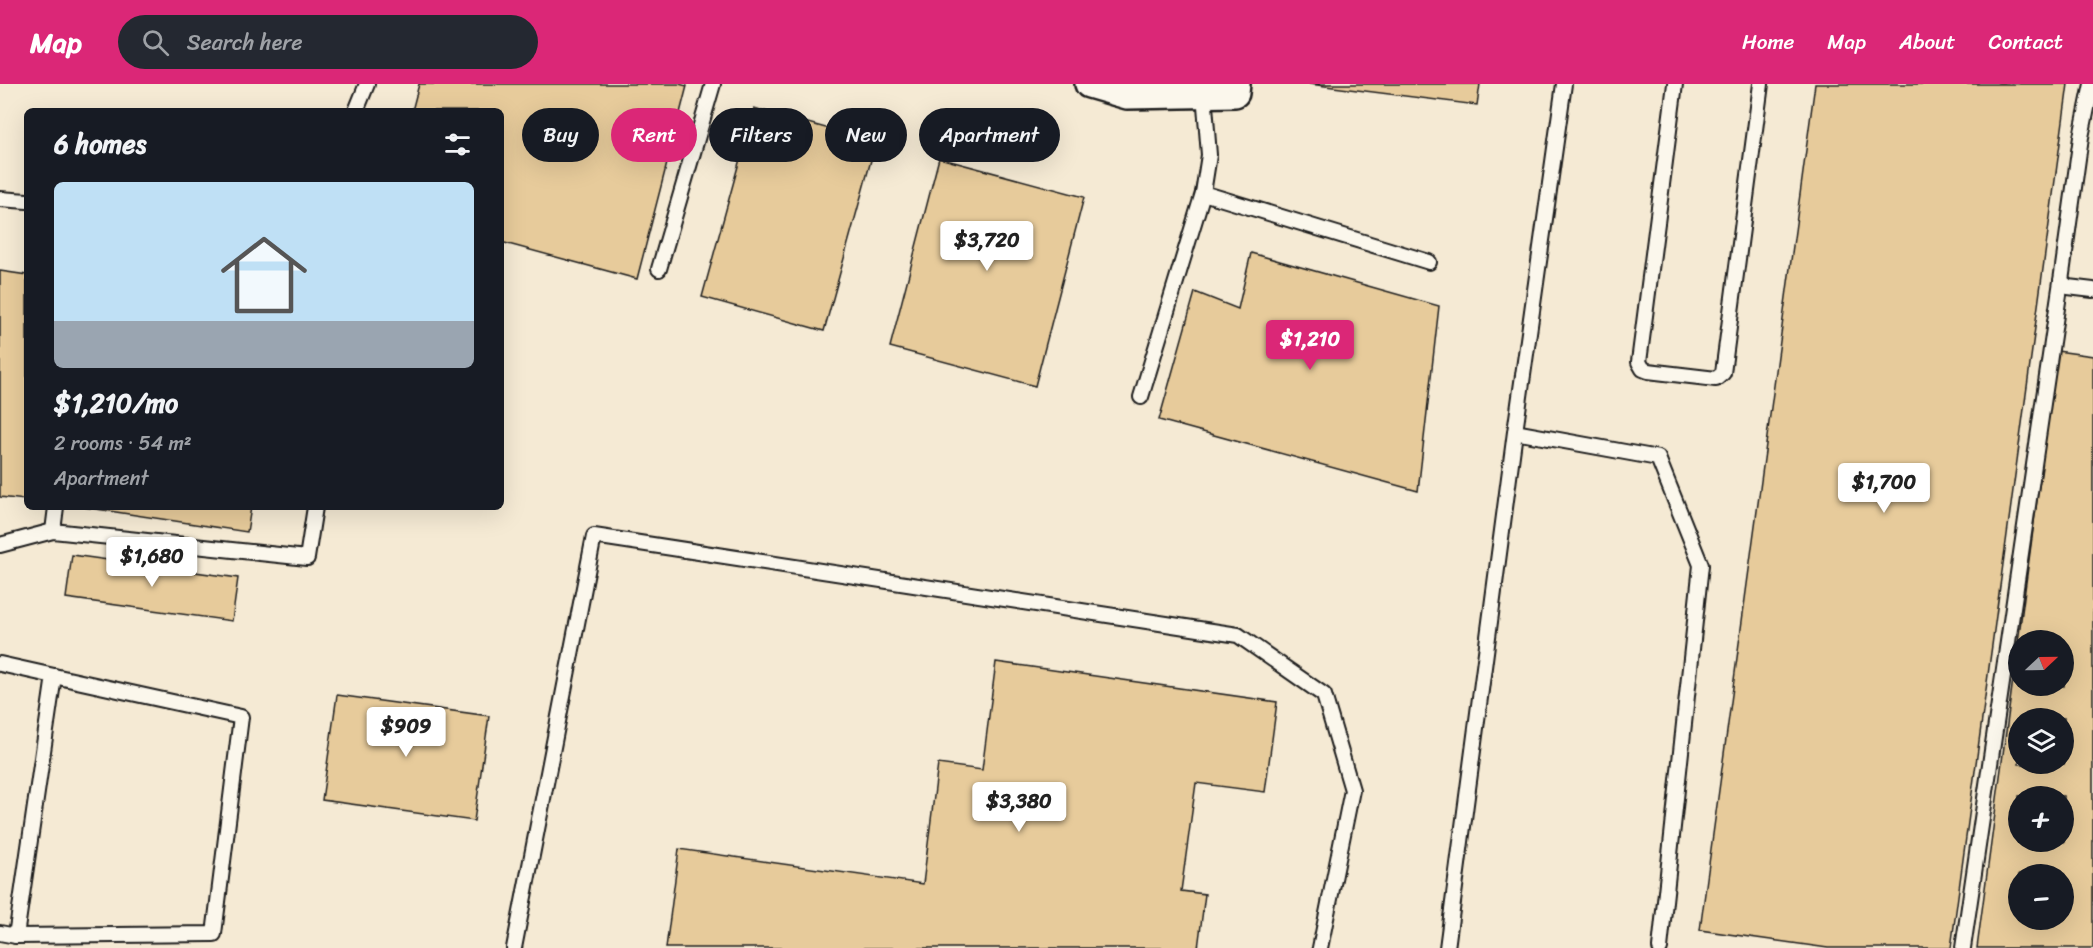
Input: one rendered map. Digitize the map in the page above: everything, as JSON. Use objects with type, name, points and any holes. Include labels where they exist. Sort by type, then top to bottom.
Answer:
[{"type":"street","points":[[1089,84],[1126,95],[1235,93],[1236,84]]},
{"type":"lane","points":[[357,108],[367,84]]},
{"type":"lane","points":[[659,269],[713,84]]},
{"type":"lane","points":[[1447,948],[1515,432],[1564,84]]},
{"type":"lane","points":[[1676,84],[1639,362],[1643,369],[1648,371],[1716,379],[1723,373],[1761,84]]},
{"type":"lane","points":[[1962,948],[2081,137],[2092,84]]},
{"type":"lane","points":[[1141,397],[1203,193],[1209,155],[1204,93]]},
{"type":"lane","points":[[1203,193],[1429,262]]},
{"type":"lane","points":[[0,199],[24,201]]},
{"type":"lane","points":[[2061,281],[2068,287],[2093,290]]},
{"type":"lane","points":[[1515,432],[1658,458],[1701,565],[1660,948]]},
{"type":"lane","points":[[53,531],[56,510]]},
{"type":"lane","points":[[0,545],[53,531],[307,558],[315,510]]},
{"type":"lane","points":[[514,948],[594,536],[1238,635],[1324,695],[1352,790],[1320,948]]},
{"type":"lane","points":[[0,664],[241,717],[214,934],[16,936],[0,933]]},
{"type":"lane","points":[[16,936],[54,676]]},
{"type":"building","points":[[419,84],[679,84],[687,86],[681,108],[611,108],[611,162],[667,162],[637,279],[504,243],[504,108],[413,108]]},
{"type":"building","points":[[1309,84],[1480,84],[1477,105]]},
{"type":"building","points":[[1815,84],[2068,84],[1951,948],[1828,948],[1700,930]]},
{"type":"building","points":[[813,124],[825,128],[825,162],[870,162],[824,331],[702,297],[739,162],[813,162]]},
{"type":"building","points":[[938,162],[954,162],[1084,197],[1035,386],[890,347]]},
{"type":"building","points":[[1251,253],[1439,306],[1418,491],[1159,420],[1195,292],[1238,309]]},
{"type":"building","points":[[0,271],[24,275],[24,500],[0,497]]},
{"type":"building","points":[[2057,351],[2093,356],[2093,948],[1977,948],[2008,717],[2008,774],[2074,774],[2074,708],[2009,708],[2011,696],[2074,696],[2074,630],[2020,630]]},
{"type":"building","points":[[103,510],[251,510],[247,532]]},
{"type":"building","points":[[72,555],[238,578],[232,621],[66,598]]},
{"type":"building","points":[[996,662],[1277,702],[1265,792],[1196,783],[1181,891],[1205,894],[1198,948],[666,948],[679,849],[923,884],[938,764],[982,770]]},
{"type":"building","points":[[337,695],[489,716],[474,821],[322,800]]}]
